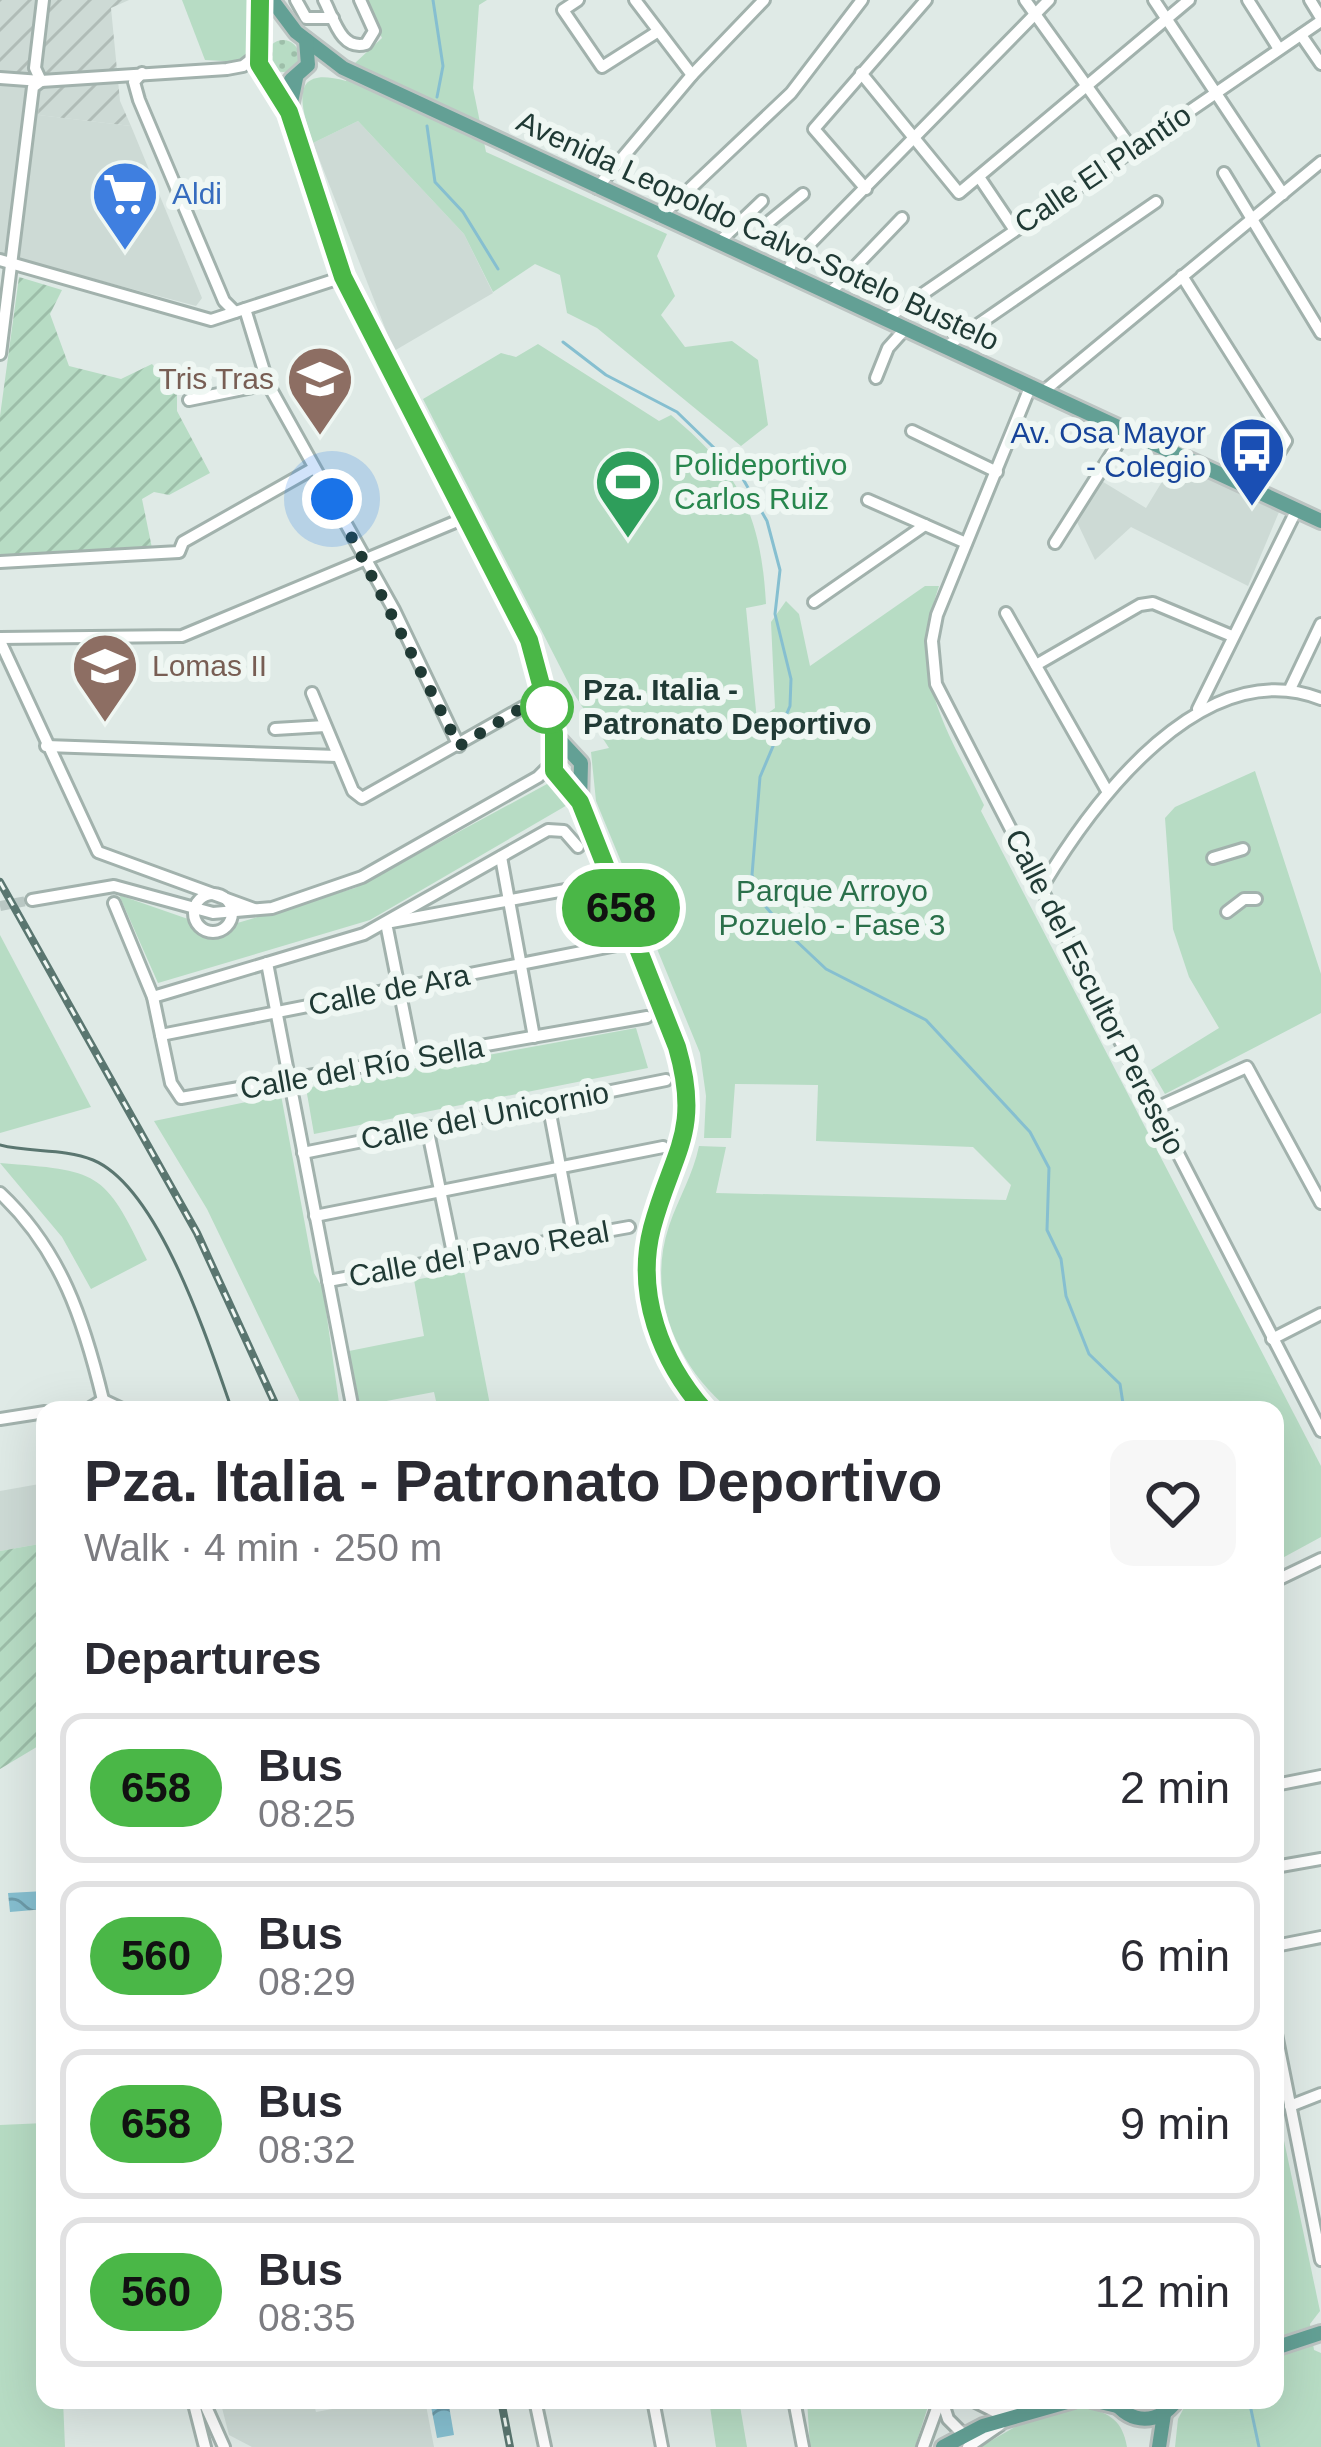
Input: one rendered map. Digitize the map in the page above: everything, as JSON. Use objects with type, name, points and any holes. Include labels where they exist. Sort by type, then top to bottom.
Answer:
[{"type":"main road","points":[[257,0],[261,19],[258,49],[289,112],[343,277],[529,640],[539,701],[558,755],[677,1047],[687,1088],[682,1154],[652,1229],[648,1288],[655,1329],[698,1401]]},
{"type":"main road","name":"Avenida Leopoldo Calvo-Sotelo Bustelo","points":[[274,4],[301,36],[343,68],[1321,520]]},
{"type":"main road","points":[[258,49],[274,31],[301,36],[310,57],[289,112]]},
{"type":"main road","points":[[270,77],[343,68]]},
{"type":"main road","points":[[558,755],[579,759],[569,782]]},
{"type":"main road","points":[[1284,2345],[1321,2333]]},
{"type":"main road","points":[[943,2447],[1038,2409]]},
{"type":"main road","points":[[1124,2409],[1140,2419],[1158,2447]]},
{"type":"main road","points":[[1158,2447],[1169,2409]]},
{"type":"main road","points":[[1140,2419],[1164,2414]]},
{"type":"street","points":[[41,81],[35,68],[43,0]]},
{"type":"street","points":[[296,0],[306,18],[333,18]]},
{"type":"street","points":[[324,0],[347,44],[366,44],[374,31],[360,0]]},
{"type":"street","points":[[549,19],[578,0]]},
{"type":"street","points":[[635,0],[692,75]]},
{"type":"street","points":[[597,188],[692,75],[764,0]]},
{"type":"street","points":[[659,217],[791,93],[862,0]]},
{"type":"street","points":[[866,188],[814,129],[926,0]]},
{"type":"street","points":[[1025,0],[1132,149]]},
{"type":"street","points":[[787,274],[792,262],[1049,0]]},
{"type":"street","points":[[1154,0],[1283,194]]},
{"type":"street","points":[[862,73],[959,193],[1190,0]]},
{"type":"street","points":[[1248,0],[1279,49]]},
{"type":"street","points":[[1310,0],[1321,20]]},
{"type":"street","points":[[563,10],[602,67],[657,32]]},
{"type":"street","name":"Calle El Plantío","points":[[886,319],[1321,20]]},
{"type":"street","points":[[1301,35],[1321,64]]},
{"type":"street","points":[[0,78],[41,81],[238,68],[258,49]]},
{"type":"street","points":[[142,74],[134,82],[139,100],[224,301],[240,311],[268,384],[366,561],[459,746]]},
{"type":"street","points":[[0,354],[6,261],[33,87],[41,81]]},
{"type":"street","points":[[1038,388],[1321,162]]},
{"type":"street","points":[[1224,173],[1321,333]]},
{"type":"street","points":[[979,177],[1014,230]]},
{"type":"street","points":[[750,212],[773,223],[803,194]]},
{"type":"street","points":[[718,243],[762,201]]},
{"type":"street","points":[[947,346],[1156,202]]},
{"type":"street","points":[[829,294],[902,218]]},
{"type":"street","points":[[6,261],[204,319],[343,277]]},
{"type":"street","points":[[1182,276],[1286,441],[1256,490]]},
{"type":"street","points":[[876,378],[888,348],[906,328]]},
{"type":"street","points":[[189,400],[268,384]]},
{"type":"street","name":"Calle del Escultor Peresejo","points":[[1038,388],[966,543],[934,626],[937,684],[1321,1431]]},
{"type":"street","points":[[912,431],[998,472]]},
{"type":"street","points":[[1055,543],[1126,431]]},
{"type":"street","points":[[0,562],[179,552],[183,542],[314,468]]},
{"type":"street","points":[[868,500],[966,543]]},
{"type":"street","points":[[1042,887],[1106,789],[1198,709],[1297,509]]},
{"type":"street","points":[[257,910],[106,856],[91,843],[0,640],[182,637],[467,517]]},
{"type":"street","points":[[814,602],[925,524]]},
{"type":"street","points":[[1036,665],[1140,604],[1153,603],[1232,636]]},
{"type":"street","points":[[1006,613],[1106,789]]},
{"type":"street","points":[[1291,687],[1321,624]]},
{"type":"street","points":[[1198,709],[1291,687],[1321,699]]},
{"type":"street","points":[[312,693],[337,756],[362,798],[539,701]]},
{"type":"street","points":[[275,729],[325,726]]},
{"type":"street","points":[[46,746],[337,756]]},
{"type":"street","points":[[230,915],[362,878],[538,777],[558,755]]},
{"type":"street","points":[[538,777],[569,782]]},
{"type":"street","points":[[386,923],[548,830],[564,831],[578,847]]},
{"type":"street","points":[[1213,858],[1244,849]]},
{"type":"street","points":[[501,857],[535,1037]]},
{"type":"street","points":[[1029,863],[1058,859]]},
{"type":"street","points":[[153,997],[386,923],[592,885]]},
{"type":"street","points":[[32,900],[114,886],[194,910]]},
{"type":"street","points":[[205,896],[221,896],[230,915],[226,926],[211,932],[196,921],[194,910],[205,896]]},
{"type":"street","points":[[1227,912],[1244,899],[1256,899]]},
{"type":"street","name":"Calle del Río Sella","points":[[114,903],[153,997],[171,1083],[181,1097],[647,1017]]},
{"type":"street","points":[[386,923],[413,1059]]},
{"type":"street","name":"Calle de Ara","points":[[161,1035],[617,945]]},
{"type":"street","points":[[267,963],[350,1401]]},
{"type":"street","points":[[1154,1109],[1247,1067],[1257,1077],[1321,1203]]},
{"type":"street","name":"Calle del Unicornio","points":[[303,1153],[666,1080]]},
{"type":"street","points":[[548,1103],[573,1235]]},
{"type":"street","points":[[427,1127],[454,1258]]},
{"type":"street","points":[[315,1216],[663,1147]]},
{"type":"street","points":[[0,1193],[32,1228],[66,1281],[85,1325],[103,1400]]},
{"type":"street","name":"Calle del Pavo Real","points":[[328,1281],[629,1227]]},
{"type":"street","points":[[1272,1340],[1321,1314]]},
{"type":"street","points":[[0,1419],[36,1413]]},
{"type":"street","points":[[1284,1577],[1321,1559]]},
{"type":"street","points":[[1284,1783],[1321,1776]]},
{"type":"street","points":[[1284,1865],[1321,1859]]},
{"type":"street","points":[[1284,1944],[1321,1937]]},
{"type":"street","points":[[1284,2075],[1321,2260]]},
{"type":"street","points":[[1290,2106],[1321,2094]]},
{"type":"street","points":[[195,2409],[205,2447]]},
{"type":"street","points":[[207,2409],[224,2447]]},
{"type":"street","points":[[537,2409],[544,2447]]},
{"type":"street","points":[[655,2409],[662,2447]]},
{"type":"street","points":[[796,2409],[803,2447]]},
{"type":"street","points":[[923,2447],[938,2409]]},
{"type":"street","points":[[944,2409],[966,2441]]},
{"type":"street","points":[[990,2409],[1034,2410]]},
{"type":"shaded area","points":[[0,0],[129,0],[111,8],[120,101],[131,126],[38,115],[40,90],[0,84]]},
{"type":"shaded area","points":[[0,84],[40,90],[39,115],[131,126],[202,298],[196,306],[0,254]]},
{"type":"shaded area","points":[[358,121],[464,234],[493,293],[394,351],[313,143]]},
{"type":"shaded area","points":[[1174,462],[1279,512],[1248,586],[1131,527],[1095,560],[1076,520],[1100,480],[1146,508]]},
{"type":"shaded area","points":[[36,1485],[36,1545],[0,1551],[0,1491]]},
{"type":"shaded area","points":[[222,2409],[427,2409],[434,2447],[252,2447],[229,2435]]},
{"type":"green space","points":[[182,0],[249,0],[255,33],[241,62],[205,60]]},
{"type":"green space","points":[[363,0],[487,0],[479,5],[473,88],[486,152],[667,234],[657,256],[675,296],[661,315],[685,347],[732,341],[758,360],[768,425],[741,446],[597,328],[567,313],[560,275],[535,264],[493,292],[464,234],[358,121],[313,143],[303,103],[306,84],[327,77],[346,81],[355,63],[382,38]]},
{"type":"green space","points":[[283,40],[294,45],[299,56],[294,67],[283,72],[272,67],[267,56],[272,45]]},
{"type":"green space","points":[[19,277],[62,290],[50,314],[69,366],[121,379],[152,364],[177,393],[177,411],[210,473],[169,495],[154,492],[142,499],[153,553],[0,557],[0,416]]},
{"type":"green space","name":"Parque Arroyo Pozuelo - Fase 3","points":[[538,344],[659,421],[671,415],[730,477],[752,520],[763,573],[766,604],[746,608],[757,721],[775,708],[771,622],[786,601],[799,614],[810,666],[925,586],[939,586],[927,647],[929,674],[944,725],[984,805],[981,811],[1321,1466],[1321,1537],[1284,1557],[1284,1401],[720,1401],[694,1372],[671,1327],[661,1277],[669,1226],[699,1146],[726,1147],[716,1193],[1006,1200],[1011,1185],[973,1147],[816,1141],[818,1085],[735,1084],[731,1138],[704,1138],[706,1096],[700,1053],[596,801],[591,752],[609,748],[574,694],[423,399],[501,353],[516,357]]},
{"type":"green space","points":[[1255,771],[1321,974],[1321,1013],[1165,1094],[1151,1070],[1219,1028],[1189,977],[1173,929],[1165,818],[1175,807]]},
{"type":"green space","points":[[547,784],[568,797],[569,804],[370,920],[158,983],[119,895],[188,919],[198,933],[211,938],[225,935],[234,924],[355,888]]},
{"type":"green space","points":[[0,935],[91,1107],[0,1133]]},
{"type":"green space","points":[[636,1028],[648,1068],[314,1134],[306,1088]]},
{"type":"green space","points":[[281,1095],[314,1273],[323,1289],[339,1401],[300,1401],[207,1209],[154,1121]]},
{"type":"green space","points":[[0,1163],[58,1169],[94,1180],[120,1208],[147,1260],[91,1289],[62,1237]]},
{"type":"green space","points":[[464,1271],[489,1401],[436,1401],[434,1392],[359,1401],[349,1351],[424,1336],[414,1280]]},
{"type":"green space","points":[[36,1545],[36,1747],[0,1769],[0,1551]]},
{"type":"green space","points":[[36,2123],[36,2409],[63,2409],[65,2447],[0,2447],[0,2125]]},
{"type":"green space","points":[[1284,2141],[1320,2311],[1310,2324],[1314,2350],[1321,2353],[1321,2447],[1175,2447],[1183,2409],[1284,2409]]},
{"type":"green space","points":[[710,2409],[741,2409],[747,2447],[716,2447]]},
{"type":"green space","points":[[808,2409],[927,2409],[915,2447],[810,2447]]},
{"type":"green space","points":[[1075,2409],[1094,2409],[1114,2420],[1127,2447],[980,2447],[1022,2423]]},
{"type":"water","points":[[36,1891],[36,1910],[10,1912],[8,1893]]},
{"type":"water","points":[[432,2409],[450,2409],[454,2435],[437,2438]]},
{"type":"waterway","points":[[433,0],[443,66],[437,97]]},
{"type":"waterway","points":[[427,126],[435,182],[463,212],[498,269]]},
{"type":"waterway","points":[[563,342],[606,375],[677,412],[739,472],[767,521],[780,570],[775,614],[791,679],[790,706],[760,777],[752,875],[766,907],[826,969],[926,1020],[1030,1132],[1049,1168],[1047,1230],[1061,1259],[1066,1296],[1089,1354],[1120,1384],[1123,1401]]},
{"type":"waterway","points":[[1251,2409],[1259,2447]]},
{"type":"tunnel","points":[[0,906],[32,900]]},
{"type":"tram line","points":[[0,1145],[93,1160],[117,1176],[140,1202],[179,1271],[229,1401]]},
{"type":"railway","points":[[0,882],[197,1233],[274,1401]]},
{"type":"railway","points":[[503,2409],[510,2447]]},
{"type":"bus line","name":"658","points":[[260,0],[257,59],[289,112],[343,277],[529,640],[554,733],[554,771],[580,802],[677,1047],[687,1088],[687,1124],[682,1154],[652,1229],[648,1288],[655,1329],[680,1382],[696,1401]]},
{"type":"place","name":"Aldi","points":[[125,253]]},
{"type":"place","name":"Tris Tras","points":[[320,438]]},
{"type":"place","name":"Av. Osa Mayor - Colegio","points":[[1252,509]]},
{"type":"place","name":"Polideportivo Carlos Ruiz","points":[[628,541]]},
{"type":"place","name":"Pza. Italia - Patronato Deportivo","points":[[547,707]]},
{"type":"place","name":"Lomas II","points":[[105,725]]},
{"type":"route","points":[[332,499],[394,610],[420,673],[459,746],[533,701],[545,701],[547,707]]}]
